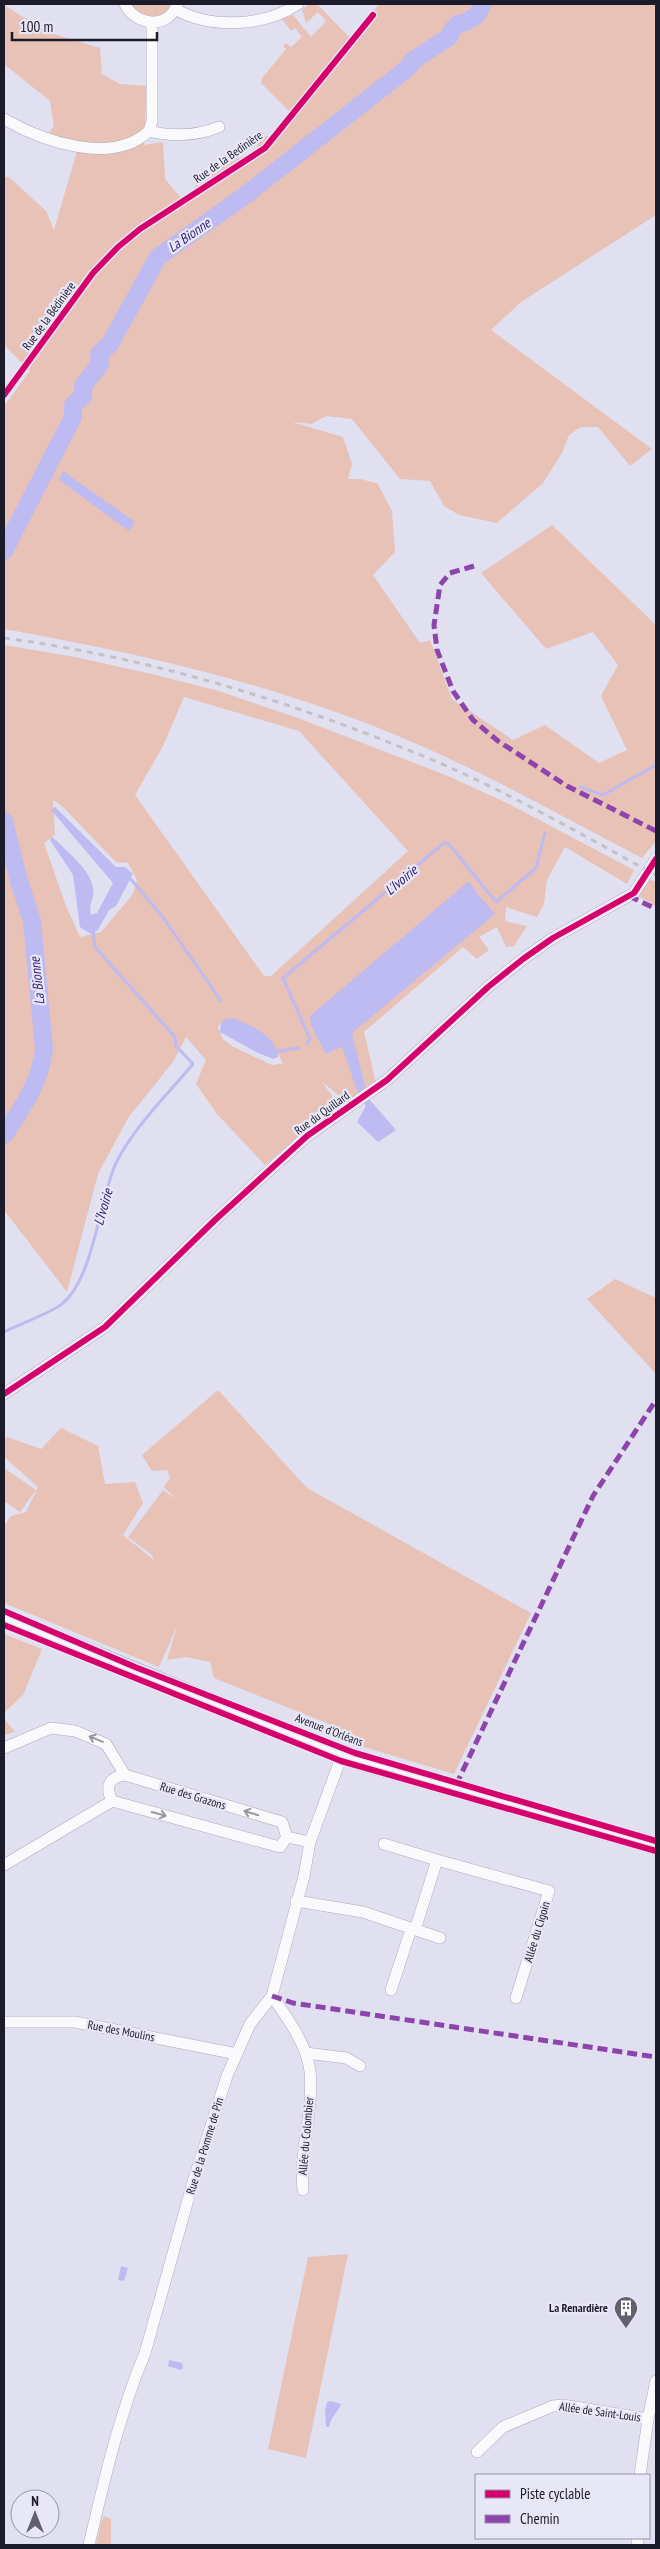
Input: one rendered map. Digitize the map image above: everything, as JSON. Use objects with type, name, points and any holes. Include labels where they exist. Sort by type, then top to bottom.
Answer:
[{"type":"main road","name":"Avenue d'Orléans","points":[[4,1617],[342,1755],[656,1846]]},
{"type":"street","points":[[125,4],[135,18],[152,23],[166,18],[176,6],[198,18],[229,23],[252,20],[278,8],[298,4]]},
{"type":"street","points":[[4,119],[27,132],[58,142],[96,149],[140,140],[149,131],[152,121],[152,23]]},
{"type":"street","points":[[149,131],[165,135],[202,134],[219,127]]},
{"type":"street","name":"Rue du Quillard","points":[[4,1394],[105,1327],[215,1220],[307,1136],[387,1080],[488,987],[523,959],[553,938],[634,893],[656,858]]},
{"type":"street","points":[[4,1748],[52,1728],[75,1731],[106,1744],[125,1776],[114,1777],[110,1781],[108,1793],[112,1801],[4,1865]]},
{"type":"street","name":"Rue de la Pomme de Pin","points":[[89,2545],[115,2441],[134,2379],[144,2354],[221,2093],[250,2024],[272,1996],[304,1876],[310,1842],[342,1755]]},
{"type":"street","name":"Rue des Grazons","points":[[112,1801],[280,1847],[288,1837],[282,1822],[125,1776]]},
{"type":"street","points":[[288,1837],[310,1842]]},
{"type":"street","name":"Allée du Cigoin","points":[[384,1844],[549,1891],[516,1998]]},
{"type":"street","points":[[392,1990],[437,1860]]},
{"type":"street","points":[[296,1901],[363,1912],[440,1938]]},
{"type":"street","name":"Allée du Colombier","points":[[272,1996],[306,2054],[310,2070],[310,2104],[301,2168],[303,2190]]},
{"type":"street","name":"Rue des Moulins","points":[[4,2022],[75,2022],[236,2054]]},
{"type":"street","points":[[306,2054],[346,2058],[360,2066]]},
{"type":"street","points":[[640,2474],[656,2381]]},
{"type":"street","name":"Allée de Saint-Louis","points":[[477,2452],[503,2427],[553,2406],[563,2405],[648,2419]]},
{"type":"shaded area","points":[[128,4],[172,4],[163,17],[142,19]]},
{"type":"shaded area","points":[[310,4],[317,4],[351,39],[379,4],[656,4],[656,215],[521,302],[491,330],[652,449],[630,466],[598,427],[581,427],[569,435],[562,453],[543,483],[497,523],[459,515],[444,506],[430,481],[400,479],[352,419],[326,416],[312,424],[292,422],[343,437],[352,464],[348,479],[361,479],[378,484],[392,511],[395,552],[373,575],[420,643],[430,640],[452,699],[513,740],[545,725],[599,763],[627,750],[601,696],[618,665],[593,632],[546,649],[481,573],[552,525],[656,625],[656,841],[642,858],[522,794],[460,764],[350,717],[253,685],[154,659],[4,629],[4,406],[30,371],[4,345],[4,176],[10,178],[46,211],[54,230],[80,141],[47,135],[54,126],[50,101],[4,64],[4,5],[47,32],[100,48],[102,74],[120,84],[147,86],[144,145],[163,142],[165,179],[181,198],[192,195],[199,177],[256,150],[260,136],[273,136],[285,129],[290,112],[261,83],[262,78],[286,49],[283,46],[286,43],[291,47],[302,37],[295,28],[291,31],[282,19],[293,15],[311,37],[326,21],[318,12],[306,23],[302,9]]},
{"type":"shaded area","points":[[63,471],[135,522],[129,531],[59,480]]},
{"type":"shaded area","points":[[4,645],[75,657],[152,674],[219,691],[298,718],[448,776],[509,804],[634,870],[627,884],[565,847],[547,880],[544,904],[537,917],[506,907],[505,921],[527,926],[514,946],[506,947],[497,927],[479,937],[489,950],[477,959],[463,947],[364,1032],[376,1083],[346,1101],[322,1082],[339,1105],[317,1120],[265,1165],[217,1114],[196,1084],[206,1060],[186,1037],[173,1062],[128,1118],[98,1174],[67,1292],[4,1210]],"holes":[[[184,697],[299,731],[408,851],[271,976],[264,976],[135,795],[163,746]],[[53,800],[62,806],[116,862],[128,863],[137,880],[133,894],[101,932],[80,937],[66,906],[44,843],[55,835]],[[221,1022],[259,1031],[271,1042],[282,1062],[285,1063],[272,1065],[232,1046],[223,1039],[218,1028]]]},
{"type":"shaded area","points":[[55,807],[116,867],[125,867],[133,874],[116,906],[109,910],[98,930],[91,934],[80,927],[73,875],[50,840],[52,837],[84,868],[91,881],[93,892],[90,908],[91,915],[97,913],[113,883],[51,810]]},
{"type":"shaded area","points":[[650,879],[656,882],[656,906],[638,896]]},
{"type":"shaded area","points":[[469,881],[495,914],[352,1033],[368,1098],[396,1130],[378,1142],[357,1122],[366,1106],[358,1094],[343,1049],[340,1047],[326,1054],[311,1026],[310,1016]]},
{"type":"shaded area","points":[[233,1018],[262,1032],[268,1037],[277,1050],[278,1057],[273,1059],[256,1052],[220,1032],[221,1022],[225,1019]]},
{"type":"shaded area","points":[[615,1279],[656,1298],[656,1374],[587,1299]]},
{"type":"shaded area","points":[[218,1390],[307,1488],[531,1613],[454,1774],[364,1747],[334,1726],[214,1678],[210,1662],[186,1657],[167,1660],[177,1626],[159,1667],[4,1603],[4,1526],[11,1516],[26,1512],[38,1487],[4,1457],[4,1440],[7,1437],[41,1449],[61,1428],[98,1446],[105,1484],[135,1482],[143,1503],[123,1535],[154,1560],[152,1555],[128,1537],[163,1490],[176,1499],[164,1487],[170,1478],[167,1470],[152,1471],[142,1455]]},
{"type":"shaded area","points":[[4,1468],[36,1490],[20,1512],[4,1501]]},
{"type":"shaded area","points":[[4,1634],[42,1649],[23,1695],[4,1713]]},
{"type":"shaded area","points":[[4,1718],[15,1732],[4,1735]]},
{"type":"shaded area","points":[[348,2254],[306,2458],[268,2449],[308,2257]]},
{"type":"shaded area","points":[[121,2266],[128,2268],[124,2281],[118,2280]]},
{"type":"shaded area","points":[[169,2360],[182,2363],[183,2368],[181,2370],[168,2366]]},
{"type":"shaded area","points":[[327,2402],[341,2404],[329,2427],[326,2427],[325,2412]]},
{"type":"shaded area","points":[[104,2516],[111,2519],[111,2545],[96,2545],[101,2523]]},
{"type":"waterway","name":"La Bionne","points":[[4,551],[73,417],[73,405],[83,396],[83,386],[100,364],[99,354],[110,344],[158,257],[243,197],[409,67],[412,61],[449,37],[452,30],[458,24],[466,22],[477,15],[483,4]]},
{"type":"waterway","name":"L'Ivoirie","points":[[580,787],[603,795],[656,765]]},
{"type":"waterway","name":"La Bionne","points":[[4,821],[19,881],[32,921],[44,1049],[35,1084],[4,1135]]},
{"type":"waterway","name":"L'Ivoirie","points":[[307,1044],[310,1039],[283,978],[444,843],[449,844],[496,902],[536,868],[545,833]]},
{"type":"waterway","points":[[129,877],[162,916],[221,1001]]},
{"type":"waterway","name":"L'Ivoirie","points":[[4,1332],[57,1307],[73,1292],[89,1258],[116,1163],[141,1124],[193,1064],[176,1046],[175,1037],[95,947],[93,930]]},
{"type":"waterway","name":"L'Ivoirie","points":[[274,1052],[298,1048]]},
{"type":"railway","points":[[4,638],[60,647],[172,671],[282,703],[336,722],[469,776],[550,817],[656,875]]},
{"type":"marked path","points":[[474,566],[450,573],[440,585],[434,625],[437,650],[453,691],[473,720],[498,741],[567,786],[656,831]]},
{"type":"marked path","points":[[629,896],[656,909]]},
{"type":"marked path","points":[[456,1785],[593,1496],[656,1400]]},
{"type":"marked path","points":[[272,1996],[293,2003],[656,2057]]},
{"type":"cycle path","name":"Rue de la Bedinière","points":[[4,395],[93,273],[118,247],[140,229],[265,148],[373,15]]},
{"type":"cycle path","points":[[4,1394],[105,1327],[215,1220],[307,1136],[387,1080],[488,987],[523,959],[553,938],[634,893],[656,859]]},
{"type":"cycle path","points":[[4,1611],[135,1667],[355,1753],[656,1841]]},
{"type":"cycle path","points":[[4,1625],[341,1761],[656,1851]]},
{"type":"place","name":"La Renardière","points":[[626,2329]]}]
